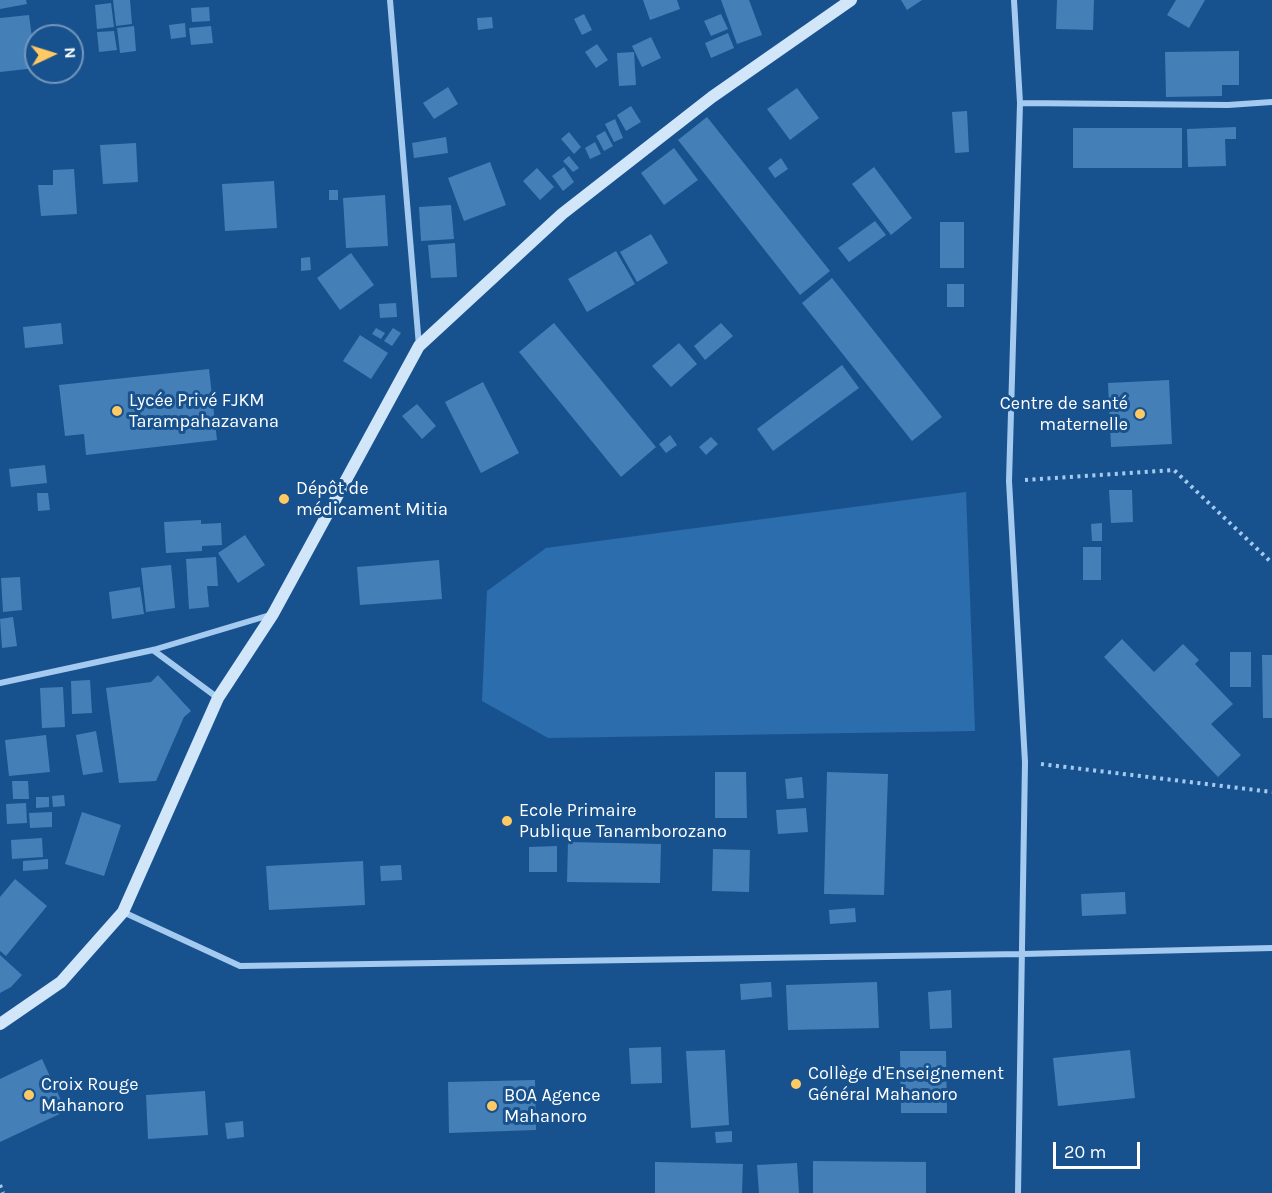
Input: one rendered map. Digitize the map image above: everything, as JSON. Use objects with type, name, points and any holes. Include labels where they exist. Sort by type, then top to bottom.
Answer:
[{"type":"street","points":[[390,0],[419,346]]},
{"type":"street","points":[[0,1024],[61,982],[123,912],[218,698],[273,614],[419,346],[562,214],[712,97],[851,0]]},
{"type":"street","points":[[1014,0],[1020,103],[1009,481],[1025,762],[1018,1193]]},
{"type":"street","points":[[1020,103],[1216,105],[1272,102]]},
{"type":"street","points":[[0,683],[153,650],[273,614]]},
{"type":"street","points":[[153,650],[218,698]]},
{"type":"street","points":[[123,912],[240,966],[1272,948]]},
{"type":"path","points":[[1009,481],[1174,470],[1272,563]]},
{"type":"path","points":[[1025,762],[1272,792]]},
{"type":"path","points":[[0,1185],[3,1193]]},
{"type":"shaded area","points":[[966,492],[975,731],[548,738],[482,701],[487,591],[546,548]]},
{"type":"building","points":[[0,0],[26,0],[27,4],[0,9]]},
{"type":"building","points":[[113,0],[130,0],[132,24],[116,26]]},
{"type":"building","points":[[643,0],[677,0],[680,9],[650,20]]},
{"type":"building","points":[[721,0],[749,0],[762,35],[737,44]]},
{"type":"building","points":[[901,0],[922,0],[907,10]]},
{"type":"building","points":[[1057,0],[1094,0],[1093,30],[1056,29]]},
{"type":"building","points":[[1176,0],[1205,0],[1189,28],[1167,15]]},
{"type":"building","points":[[111,3],[114,27],[97,29],[95,5]]},
{"type":"building","points":[[209,7],[210,21],[192,22],[191,8]]},
{"type":"building","points":[[584,14],[592,30],[582,35],[574,19]]},
{"type":"building","points":[[721,14],[728,29],[711,36],[704,21]]},
{"type":"building","points":[[29,15],[30,24],[24,24],[24,69],[0,72],[0,18]]},
{"type":"building","points":[[492,17],[493,28],[478,30],[477,18]]},
{"type":"building","points":[[185,23],[186,37],[171,39],[169,25]]},
{"type":"building","points":[[134,26],[136,51],[120,53],[117,28]]},
{"type":"building","points":[[211,26],[213,43],[191,45],[189,28]]},
{"type":"building","points":[[114,31],[117,50],[99,52],[97,32]]},
{"type":"building","points":[[728,33],[734,48],[711,58],[705,43]]},
{"type":"building","points":[[651,37],[661,58],[642,67],[632,46]]},
{"type":"building","points":[[597,44],[608,60],[596,68],[585,52]]},
{"type":"building","points":[[1239,51],[1239,85],[1222,85],[1222,96],[1166,97],[1165,52]]},
{"type":"building","points":[[634,52],[636,85],[619,86],[617,53]]},
{"type":"building","points":[[448,87],[458,104],[434,119],[423,103]]},
{"type":"building","points":[[797,88],[819,118],[790,140],[767,109]]},
{"type":"building","points":[[631,106],[641,122],[626,131],[617,115]]},
{"type":"building","points":[[967,111],[969,152],[955,153],[952,112]]},
{"type":"building","points":[[707,117],[830,271],[800,295],[678,140]]},
{"type":"building","points":[[615,119],[623,138],[614,142],[605,124]]},
{"type":"building","points":[[1236,127],[1236,139],[1225,139],[1226,166],[1188,167],[1187,129]]},
{"type":"building","points":[[1073,128],[1182,128],[1182,168],[1073,168]]},
{"type":"building","points":[[605,131],[613,146],[604,151],[596,136]]},
{"type":"building","points":[[569,132],[581,147],[574,154],[561,139]]},
{"type":"building","points":[[446,137],[448,153],[414,158],[412,143]]},
{"type":"building","points":[[595,142],[601,154],[590,159],[585,148]]},
{"type":"building","points":[[136,143],[138,182],[103,184],[100,145]]},
{"type":"building","points":[[674,148],[698,180],[664,205],[641,173]]},
{"type":"building","points":[[569,156],[579,168],[573,172],[563,161]]},
{"type":"building","points":[[781,158],[788,169],[775,178],[768,168]]},
{"type":"building","points":[[490,162],[506,205],[464,221],[448,178]]},
{"type":"building","points":[[564,167],[574,182],[563,191],[552,176]]},
{"type":"building","points":[[874,167],[912,218],[891,235],[852,184]]},
{"type":"building","points":[[537,168],[554,187],[540,200],[523,181]]},
{"type":"building","points":[[74,169],[77,214],[41,216],[38,185],[53,185],[53,170]]},
{"type":"building","points":[[274,181],[277,228],[225,231],[222,184]]},
{"type":"building","points":[[329,190],[338,190],[338,200],[329,200]]},
{"type":"building","points":[[385,195],[388,246],[346,248],[343,198]]},
{"type":"building","points":[[451,205],[454,239],[421,241],[419,207]]},
{"type":"building","points":[[875,221],[886,235],[849,262],[838,248]]},
{"type":"building","points":[[940,222],[964,222],[964,268],[940,268]]},
{"type":"building","points":[[651,234],[668,263],[637,282],[620,252]]},
{"type":"building","points":[[455,243],[457,277],[431,278],[428,245]]},
{"type":"building","points":[[616,251],[635,284],[587,312],[568,279]]},
{"type":"building","points":[[351,253],[374,285],[340,310],[317,278]]},
{"type":"building","points":[[310,257],[311,270],[301,271],[301,258]]},
{"type":"building","points":[[832,278],[942,417],[912,441],[802,303]]},
{"type":"building","points":[[947,284],[964,284],[964,307],[947,307]]},
{"type":"building","points":[[396,303],[397,317],[380,318],[379,304]]},
{"type":"building","points":[[61,323],[63,344],[25,348],[23,327]]},
{"type":"building","points":[[554,323],[656,447],[621,477],[519,352]]},
{"type":"building","points":[[721,323],[733,336],[705,360],[694,346]]},
{"type":"building","points":[[376,328],[385,333],[381,339],[372,334]]},
{"type":"building","points":[[393,328],[401,333],[392,346],[384,341]]},
{"type":"building","points":[[360,335],[388,353],[371,379],[343,361]]},
{"type":"building","points":[[679,343],[697,364],[671,387],[652,366]]},
{"type":"building","points":[[842,365],[859,388],[773,451],[757,429]]},
{"type":"building","points":[[209,369],[217,440],[86,455],[84,434],[65,436],[59,385]]},
{"type":"building","name":"Centre de santé maternelle","points":[[1169,380],[1172,444],[1111,447],[1108,383]]},
{"type":"building","points":[[483,382],[519,453],[481,473],[445,402]]},
{"type":"building","points":[[417,404],[436,426],[422,439],[402,416]]},
{"type":"building","points":[[670,435],[677,445],[666,453],[659,444]]},
{"type":"building","points":[[711,437],[718,444],[706,455],[699,447]]},
{"type":"building","points":[[45,465],[47,483],[11,487],[9,469]]},
{"type":"building","points":[[1109,490],[1132,490],[1133,522],[1111,523]]},
{"type":"building","points":[[37,493],[48,493],[50,510],[38,511]]},
{"type":"building","points":[[201,520],[201,524],[221,523],[222,545],[202,546],[202,551],[166,553],[164,522]]},
{"type":"building","points":[[1102,523],[1102,541],[1092,541],[1091,524]]},
{"type":"building","points":[[245,535],[265,565],[238,583],[218,553]]},
{"type":"building","points":[[1083,547],[1101,547],[1101,580],[1083,580]]},
{"type":"building","points":[[216,557],[218,586],[207,586],[209,607],[189,609],[186,559]]},
{"type":"building","points":[[439,560],[442,599],[360,605],[357,567]]},
{"type":"building","points":[[171,565],[175,608],[146,612],[141,568]]},
{"type":"building","points":[[20,577],[22,610],[3,612],[1,578]]},
{"type":"building","points":[[140,587],[144,614],[112,619],[109,592]]},
{"type":"building","points":[[13,617],[17,646],[2,648],[0,619]]},
{"type":"building","points":[[1122,639],[1154,672],[1183,644],[1199,660],[1195,664],[1233,704],[1211,724],[1241,755],[1218,777],[1104,657]]},
{"type":"building","points":[[1230,652],[1251,652],[1251,687],[1230,687]]},
{"type":"building","points":[[1262,655],[1272,655],[1272,718],[1263,718]]},
{"type":"building","points":[[158,675],[191,711],[184,717],[156,781],[119,783],[106,688],[151,682]]},
{"type":"building","points":[[90,680],[92,713],[72,714],[71,681]]},
{"type":"building","points":[[63,687],[65,727],[42,728],[40,688]]},
{"type":"building","points":[[96,731],[103,772],[83,775],[76,735]]},
{"type":"building","points":[[46,735],[50,772],[9,776],[5,740]]},
{"type":"building","points":[[715,772],[746,772],[747,818],[715,818]]},
{"type":"building","points":[[827,772],[888,774],[884,895],[824,894]]},
{"type":"building","points":[[802,777],[804,798],[787,799],[785,779]]},
{"type":"building","points":[[12,781],[28,781],[29,799],[13,799]]},
{"type":"building","points":[[64,795],[65,806],[53,807],[52,796]]},
{"type":"building","points":[[36,797],[49,797],[49,807],[36,808]]},
{"type":"building","points":[[26,803],[27,823],[7,824],[6,804]]},
{"type":"building","points":[[806,808],[808,832],[778,834],[776,810]]},
{"type":"building","points":[[52,812],[52,827],[30,828],[29,813]]},
{"type":"building","points":[[82,812],[121,825],[104,876],[65,864]]},
{"type":"building","points":[[42,838],[43,857],[12,859],[11,840]]},
{"type":"building","points":[[568,842],[661,844],[660,883],[567,882]]},
{"type":"building","points":[[557,846],[557,872],[529,872],[529,847]]},
{"type":"building","points":[[713,849],[750,850],[749,892],[712,891]]},
{"type":"building","points":[[48,859],[48,869],[23,871],[23,861]]},
{"type":"building","points":[[363,861],[365,905],[269,910],[266,866]]},
{"type":"building","points":[[401,865],[402,880],[381,881],[380,866]]},
{"type":"building","points":[[15,879],[47,906],[6,956],[0,951],[0,897]]},
{"type":"building","points":[[1125,892],[1126,914],[1082,916],[1081,894]]},
{"type":"building","points":[[855,908],[856,922],[830,924],[829,910]]},
{"type":"building","points":[[0,955],[22,975],[11,987],[0,993]]},
{"type":"building","points":[[771,982],[772,997],[741,1000],[740,984]]},
{"type":"building","points":[[877,982],[879,1028],[788,1030],[786,985]]},
{"type":"building","points":[[951,990],[952,1028],[930,1029],[928,992]]},
{"type":"building","points":[[661,1047],[662,1083],[631,1084],[629,1048]]},
{"type":"building","points":[[725,1050],[729,1125],[691,1128],[686,1051]]},
{"type":"building","points":[[1130,1050],[1135,1098],[1058,1106],[1053,1058]]},
{"type":"building","points":[[900,1051],[946,1051],[947,1113],[901,1113]]},
{"type":"building","name":"Croix Rouge Mahanoro","points":[[42,1059],[66,1111],[0,1142],[0,1079]]},
{"type":"building","name":"BOA Agence Mahanoro","points":[[535,1080],[536,1130],[449,1133],[448,1082]]},
{"type":"building","points":[[205,1091],[208,1135],[148,1139],[146,1095]]},
{"type":"building","points":[[243,1121],[244,1137],[227,1139],[225,1123]]},
{"type":"building","points":[[732,1131],[732,1142],[716,1143],[715,1132]]},
{"type":"building","points":[[813,1161],[926,1162],[926,1193],[813,1193]]},
{"type":"building","points":[[655,1162],[743,1164],[742,1193],[655,1193]]},
{"type":"building","points":[[797,1163],[799,1193],[759,1193],[757,1165]]},
{"type":"place","name":"Lycée Privé FJKM Tarampahazavana","points":[[117,411]]},
{"type":"place","name":"Centre de santé maternelle","points":[[1140,414]]},
{"type":"place","name":"Dépôt de médicament Mitia","points":[[284,499]]},
{"type":"place","name":"Ecole Primaire Publique Tanamborozano","points":[[507,821]]},
{"type":"place","name":"Collège d'Enseignement Général Mahanoro","points":[[796,1084]]},
{"type":"place","name":"Croix Rouge Mahanoro","points":[[29,1095]]},
{"type":"place","name":"BOA Agence Mahanoro","points":[[492,1106]]}]
